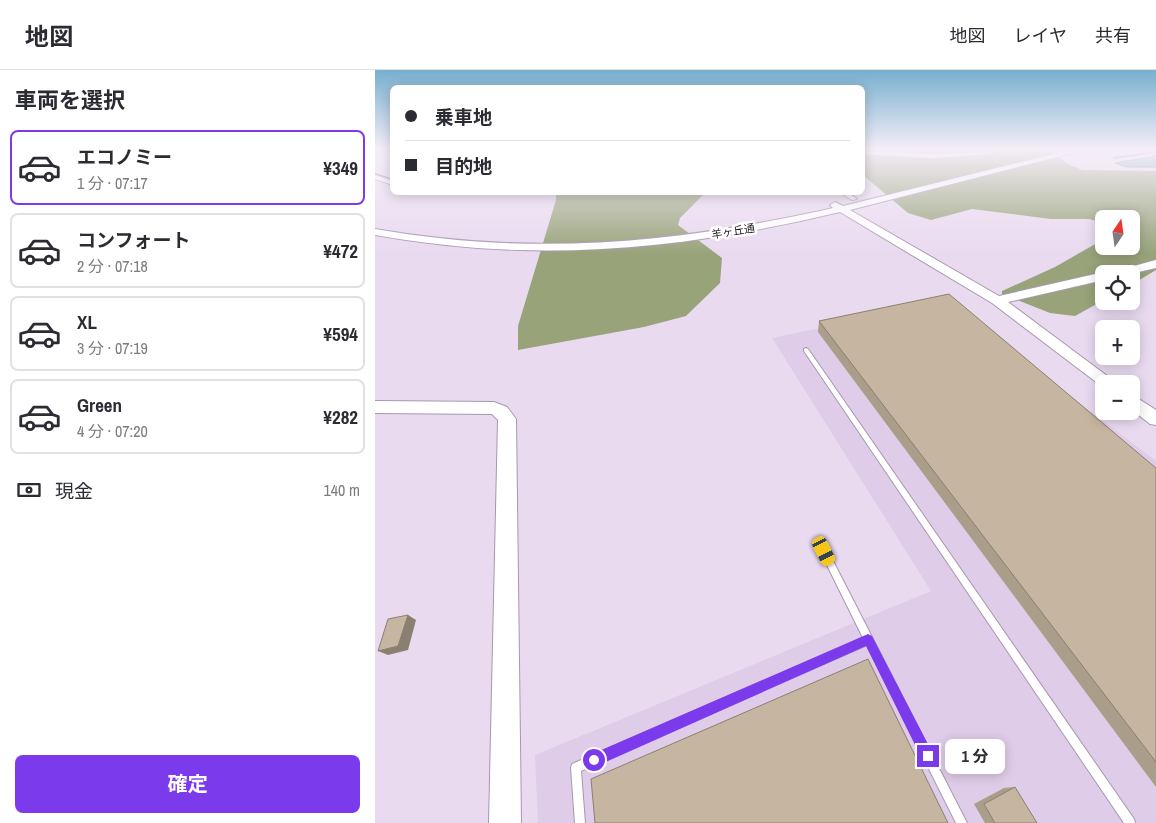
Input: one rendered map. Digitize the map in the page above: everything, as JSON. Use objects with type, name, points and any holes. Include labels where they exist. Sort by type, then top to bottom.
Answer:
[{"type":"main road","name":"羊ヶ丘通","points":[[375,225],[427,235],[525,241],[594,241],[653,237],[731,226],[837,206],[854,198],[913,184]]},
{"type":"main road","name":"羊ヶ丘通","points":[[375,232],[418,240],[486,246],[637,244],[730,232],[932,184]]},
{"type":"main road","points":[[837,206],[997,300],[1098,375]]},
{"type":"main road","points":[[1140,268],[1156,264]]},
{"type":"main road","points":[[997,300],[1095,278]]},
{"type":"main road","points":[[375,407],[494,408],[501,411],[507,419],[505,823]]},
{"type":"main road","points":[[1140,407],[1156,419]]},
{"type":"street","points":[[848,195],[854,198]]},
{"type":"lane","points":[[806,350],[1130,823]]},
{"type":"lane","points":[[824,551],[962,823]]},
{"type":"lane","points":[[580,823],[576,768],[868,640]]},
{"type":"shaded area","points":[[874,184],[1156,184],[1156,270],[1140,280],[1140,265],[1095,265],[1095,305],[1075,316],[1050,313],[1002,294],[1002,291],[1055,267],[1095,244],[1095,255],[1140,255],[1140,210],[1095,210],[1095,221],[1051,219],[972,209],[931,220],[908,213]]},
{"type":"shaded area","points":[[556,195],[703,195],[680,218],[678,225],[722,258],[720,283],[686,316],[644,327],[518,350],[518,326]]},
{"type":"shaded area","points":[[946,302],[1095,415],[1095,420],[1102,420],[1156,461],[1156,823],[538,823],[535,755],[931,591],[772,338]]},
{"type":"building","points":[[949,294],[1095,417],[1095,420],[1099,420],[1156,468],[1156,762],[819,321]]},
{"type":"building","points":[[408,615],[398,646],[378,651],[388,619]]},
{"type":"building","points":[[868,659],[948,823],[595,823],[591,779]]},
{"type":"building","points":[[1015,787],[1037,823],[995,823],[984,804]]},
{"type":"route","points":[[594,760],[868,640],[928,756]]}]
